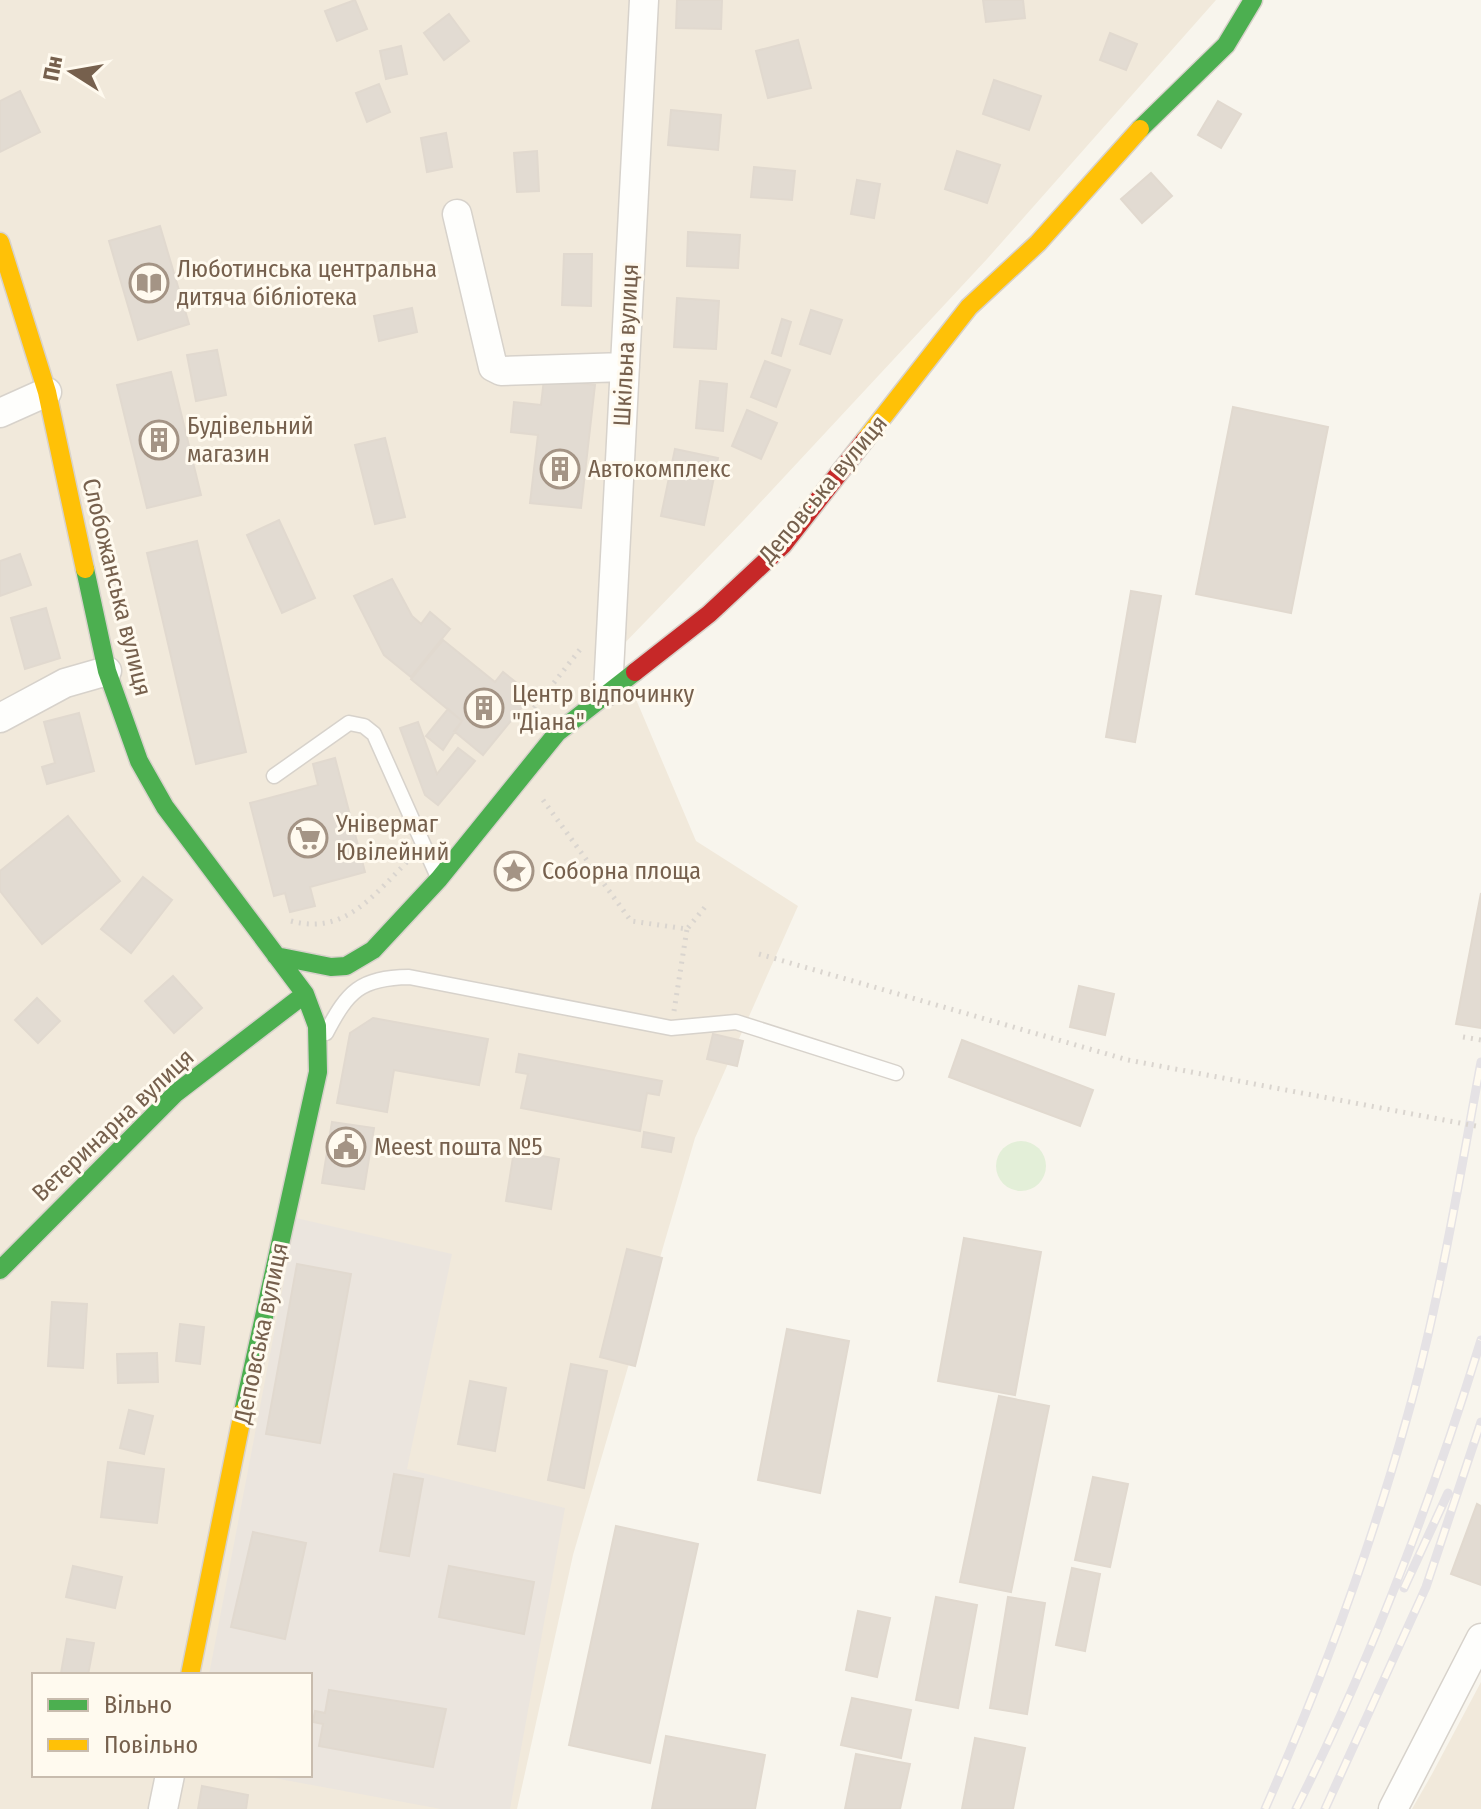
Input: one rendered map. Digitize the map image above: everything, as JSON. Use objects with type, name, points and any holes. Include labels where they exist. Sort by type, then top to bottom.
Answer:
[{"type":"street","name":"Шкільна вулиця","points":[[608,691],[644,0]]},
{"type":"street","name":"Деповська вулиця","points":[[276,956],[331,967],[358,962],[439,879],[557,733],[709,614],[783,545],[969,307],[1038,243],[1144,124],[1226,45],[1253,0]]},
{"type":"street","points":[[457,214],[493,367],[501,371],[625,367]]},
{"type":"street","name":"Слобожанська вулиця","points":[[0,242],[47,392],[107,671],[139,761],[165,807],[305,994]]},
{"type":"street","points":[[0,413],[47,392]]},
{"type":"street","points":[[0,718],[65,683],[107,671]]},
{"type":"street","name":"Деповська вулиця","points":[[190,1673],[265,1303],[318,1072],[320,1044],[313,1010],[305,994]]},
{"type":"street","name":"Ветеринарна вулиця","points":[[0,1270],[90,1176],[176,1093],[305,994]]},
{"type":"street","points":[[1393,1809],[1481,1638]]},
{"type":"street","points":[[163,1809],[170,1777]]},
{"type":"lane","points":[[274,776],[349,723],[364,726],[374,734],[439,879]]},
{"type":"lane","points":[[320,1044],[343,1002],[358,986],[380,978],[435,981],[671,1028],[736,1022],[896,1073]]},
{"type":"path","points":[[533,709],[585,640]]},
{"type":"path","points":[[524,774],[631,921],[687,929]]},
{"type":"path","points":[[286,920],[325,925],[342,921],[356,912],[423,845]]},
{"type":"path","points":[[671,1028],[687,929],[705,907]]},
{"type":"path","points":[[759,954],[1128,1060],[1481,1127]]},
{"type":"path","points":[[1463,1037],[1481,1040]]},
{"type":"shaded area","points":[[0,0],[1216,0],[987,259],[744,520],[616,652],[696,841],[798,906],[695,1138],[573,1555],[517,1809],[0,1809]]},
{"type":"shaded area","points":[[296,1218],[452,1254],[407,1469],[565,1508],[510,1809],[441,1809],[269,1777],[312,1777],[312,1673],[209,1673]]},
{"type":"shaded area","points":[[1481,1682],[1481,1809],[1412,1809],[1432,1774]]},
{"type":"green space","points":[[1011,1142],[1031,1142],[1045,1156],[1045,1176],[1031,1190],[1011,1190],[997,1176],[997,1156]]},
{"type":"building","points":[[355,0],[367,29],[337,41],[325,11]]},
{"type":"building","points":[[677,0],[722,0],[721,29],[676,28]]},
{"type":"building","points":[[983,0],[1023,0],[1025,18],[986,22]]},
{"type":"building","points":[[449,14],[469,41],[444,60],[424,33]]},
{"type":"building","points":[[1110,33],[1137,44],[1126,70],[1100,60]]},
{"type":"building","points":[[798,40],[811,88],[768,98],[756,51]]},
{"type":"building","points":[[401,46],[407,74],[386,79],[380,51]]},
{"type":"building","points":[[994,80],[1041,96],[1029,130],[983,114]]},
{"type":"building","points":[[379,84],[390,112],[367,122],[356,93]]},
{"type":"building","points":[[20,91],[40,132],[0,152],[0,101]]},
{"type":"building","points":[[1218,101],[1241,114],[1221,148],[1198,135]]},
{"type":"building","points":[[671,110],[721,115],[718,150],[668,145]]},
{"type":"building","points":[[446,133],[452,167],[427,172],[421,138]]},
{"type":"building","points":[[537,151],[539,191],[517,192],[514,153]]},
{"type":"building","points":[[957,151],[1000,165],[987,203],[945,189]]},
{"type":"building","points":[[754,167],[795,171],[792,200],[751,197]]},
{"type":"building","points":[[1151,173],[1172,196],[1142,223],[1121,199]]},
{"type":"building","points":[[857,180],[880,184],[874,218],[851,214]]},
{"type":"building","name":"Люботинська центральна дитяча бібліотека","points":[[160,226],[189,324],[138,340],[109,241]]},
{"type":"building","points":[[688,232],[740,235],[738,268],[687,266]]},
{"type":"building","points":[[564,254],[592,254],[591,306],[562,305]]},
{"type":"building","points":[[677,298],[719,301],[716,349],[674,347]]},
{"type":"building","points":[[412,308],[417,332],[379,341],[374,316]]},
{"type":"building","points":[[811,310],[842,320],[830,354],[800,344]]},
{"type":"building","points":[[782,319],[791,322],[781,356],[772,353]]},
{"type":"building","points":[[217,350],[226,395],[196,401],[187,355]]},
{"type":"building","points":[[765,361],[790,370],[776,407],[751,397]]},
{"type":"building","name":"Будівельний магазин","points":[[171,372],[201,495],[147,508],[117,385]]},
{"type":"building","name":"Автокомплекс","points":[[544,379],[595,385],[581,508],[530,503],[538,435],[511,432],[514,402],[541,405]]},
{"type":"building","points":[[700,381],[727,384],[723,431],[696,428]]},
{"type":"building","points":[[1233,407],[1328,427],[1291,613],[1196,594]]},
{"type":"building","points":[[747,410],[777,423],[761,459],[732,446]]},
{"type":"building","points":[[385,438],[405,517],[375,524],[355,445]]},
{"type":"building","points":[[675,449],[718,458],[704,525],[661,516]]},
{"type":"building","points":[[279,520],[315,598],[282,613],[247,535]]},
{"type":"building","points":[[197,541],[246,752],[196,764],[147,553]]},
{"type":"building","points":[[20,554],[31,585],[0,596],[0,561]]},
{"type":"building","points":[[392,579],[412,616],[421,624],[430,612],[450,629],[411,677],[384,655],[354,596]]},
{"type":"building","points":[[1131,591],[1161,596],[1135,742],[1106,737]]},
{"type":"building","points":[[46,608],[60,658],[25,669],[11,618]]},
{"type":"building","name":"Центр відпочинку \"Діана\"","points":[[443,640],[495,682],[503,672],[532,695],[483,755],[454,731],[462,721],[411,679]]},
{"type":"building","points":[[448,709],[462,721],[443,750],[426,736]]},
{"type":"building","points":[[79,713],[94,771],[47,784],[42,767],[55,763],[44,722]]},
{"type":"building","points":[[418,722],[437,774],[458,748],[475,761],[438,805],[425,795],[400,728]]},
{"type":"building","name":"Універмаг Ювілейний","points":[[335,758],[365,872],[310,887],[315,906],[290,912],[285,893],[274,896],[250,803],[318,785],[313,764]]},
{"type":"building","points":[[68,816],[120,881],[42,944],[0,891],[0,871]]},
{"type":"building","points":[[143,877],[172,900],[131,953],[101,929]]},
{"type":"building","points":[[1481,893],[1481,1028],[1456,1024]]},
{"type":"building","points":[[173,976],[202,1008],[174,1033],[145,1001]]},
{"type":"building","points":[[1079,986],[1114,994],[1105,1035],[1070,1027]]},
{"type":"building","points":[[37,998],[60,1021],[38,1043],[15,1020]]},
{"type":"building","points":[[373,1018],[488,1039],[479,1085],[394,1070],[387,1112],[337,1103],[350,1033]]},
{"type":"building","points":[[713,1034],[743,1041],[737,1066],[707,1059]]},
{"type":"building","points":[[962,1040],[1093,1090],[1080,1126],[949,1077]]},
{"type":"building","points":[[519,1054],[662,1081],[659,1095],[647,1093],[640,1131],[521,1108],[528,1074],[516,1072]]},
{"type":"building","points":[[332,1122],[374,1128],[364,1189],[322,1183]]},
{"type":"building","points":[[644,1132],[674,1138],[671,1152],[642,1147]]},
{"type":"building","points":[[514,1151],[559,1159],[551,1209],[506,1201]]},
{"type":"building","points":[[964,1238],[1041,1252],[1015,1395],[938,1381]]},
{"type":"building","points":[[627,1249],[662,1258],[635,1366],[600,1357]]},
{"type":"building","points":[[297,1264],[351,1274],[320,1443],[266,1434]]},
{"type":"building","points":[[52,1302],[87,1304],[83,1368],[48,1366]]},
{"type":"building","points":[[180,1324],[204,1327],[200,1364],[176,1361]]},
{"type":"building","points":[[787,1329],[849,1341],[820,1493],[758,1480]]},
{"type":"building","points":[[157,1353],[158,1382],[118,1383],[117,1354]]},
{"type":"building","points":[[571,1364],[607,1371],[584,1488],[548,1480]]},
{"type":"building","points":[[470,1381],[506,1388],[495,1451],[458,1444]]},
{"type":"building","points":[[999,1396],[1049,1406],[1011,1592],[960,1582]]},
{"type":"building","points":[[129,1410],[153,1416],[144,1454],[120,1448]]},
{"type":"building","points":[[108,1462],[164,1469],[157,1523],[101,1517]]},
{"type":"building","points":[[394,1474],[423,1479],[409,1556],[380,1551]]},
{"type":"building","points":[[1093,1477],[1128,1484],[1110,1567],[1075,1560]]},
{"type":"building","points":[[1477,1504],[1481,1506],[1481,1585],[1451,1574]]},
{"type":"building","points":[[616,1526],[698,1544],[650,1763],[569,1745]]},
{"type":"building","points":[[253,1532],[306,1543],[285,1639],[231,1627]]},
{"type":"building","points":[[73,1566],[122,1577],[115,1608],[66,1597]]},
{"type":"building","points":[[449,1566],[534,1582],[524,1634],[439,1617]]},
{"type":"building","points":[[1072,1568],[1100,1574],[1085,1651],[1056,1645]]},
{"type":"building","points":[[936,1597],[977,1605],[958,1708],[916,1700]]},
{"type":"building","points":[[1008,1597],[1045,1603],[1027,1714],[990,1708]]},
{"type":"building","points":[[858,1611],[890,1618],[877,1677],[846,1670]]},
{"type":"building","points":[[67,1639],[94,1643],[88,1673],[61,1673]]},
{"type":"building","points":[[329,1690],[446,1709],[433,1767],[319,1746],[323,1724],[313,1722],[315,1711],[325,1713]]},
{"type":"building","points":[[852,1698],[911,1710],[901,1758],[841,1745]]},
{"type":"building","points":[[666,1736],[765,1755],[755,1809],[652,1809]]},
{"type":"building","points":[[975,1738],[1025,1748],[1013,1809],[962,1809]]},
{"type":"building","points":[[856,1754],[910,1764],[900,1809],[845,1809]]},
{"type":"building","points":[[202,1786],[248,1795],[246,1809],[198,1809]]},
{"type":"railway","points":[[1265,1809],[1344,1614],[1394,1464],[1439,1283],[1481,1062]]},
{"type":"railway","points":[[1296,1809],[1375,1637],[1421,1519],[1481,1340]]},
{"type":"railway","points":[[1325,1809],[1426,1587],[1481,1422]]},
{"type":"railway","points":[[1404,1588],[1448,1493]]},
{"type":"traffic: fast","points":[[1140,129],[1226,45],[1253,0]]},
{"type":"traffic: fast","points":[[85,569],[107,671],[139,761],[165,807],[305,994],[317,1026],[318,1072],[243,1412]]},
{"type":"traffic: fast","points":[[276,956],[331,967],[346,966],[373,950],[439,879],[557,733],[635,672]]},
{"type":"traffic: fast","points":[[0,1270],[176,1093],[305,994]]},
{"type":"traffic: slow","points":[[865,440],[969,307],[1038,243],[1140,129]]},
{"type":"traffic: slow","points":[[0,242],[47,392],[85,569]]},
{"type":"traffic: slow","points":[[190,1673],[243,1412]]},
{"type":"traffic: jam","points":[[635,672],[709,614],[783,545],[865,440]]},
{"type":"place","name":"Люботинська центральна дитяча бібліотека","points":[[149,283]]},
{"type":"place","name":"Будівельний магазин","points":[[159,440]]},
{"type":"place","name":"Автокомплекс","points":[[560,469]]},
{"type":"place","name":"Центр відпочинку \"Діана\"","points":[[484,708]]},
{"type":"place","name":"Універмаг Ювілейний","points":[[308,838]]},
{"type":"place","name":"Соборна площа","points":[[514,871]]},
{"type":"place","name":"Meest пошта №5","points":[[346,1147]]}]
